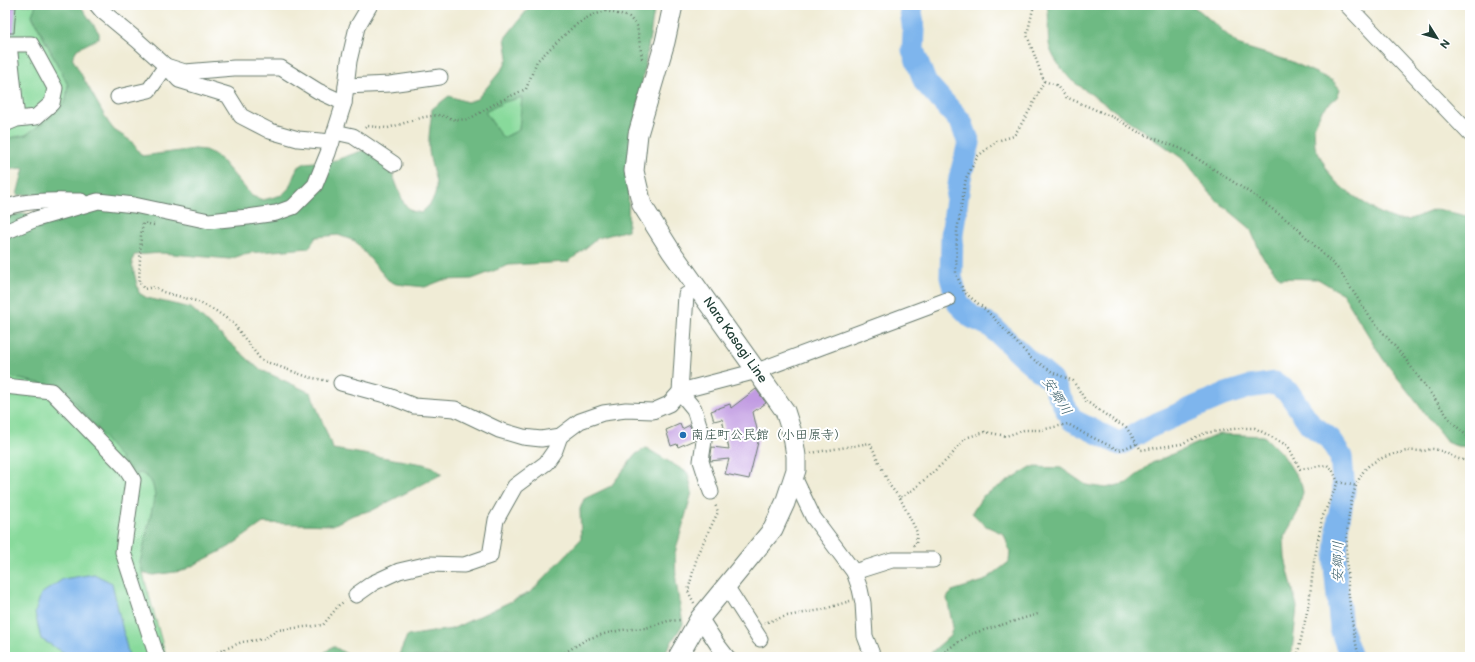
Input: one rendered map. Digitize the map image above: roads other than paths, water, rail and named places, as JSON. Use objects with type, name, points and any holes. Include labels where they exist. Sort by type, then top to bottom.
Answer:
[{"type":"main road","name":"Nara Kasagi Line","points":[[673,5],[665,42],[638,134],[634,171],[642,205],[671,251],[785,411],[793,436],[796,456],[796,470],[786,503],[773,529],[700,618],[678,657]]},
{"type":"street","points":[[97,5],[166,66],[179,80],[228,95],[241,116],[270,131],[298,139],[353,136],[394,164]]},
{"type":"street","points":[[5,208],[30,203],[98,201],[134,205],[209,221],[276,213],[293,207],[316,185],[344,103],[349,61],[357,27],[370,5]]},
{"type":"street","points":[[1346,5],[1470,134]]},
{"type":"street","points":[[9,44],[31,44],[55,88],[52,103],[36,117],[11,122],[9,44]]},
{"type":"street","points":[[118,97],[149,90],[166,66]]},
{"type":"street","points":[[166,66],[185,72],[234,68],[280,68],[318,91],[344,103]]},
{"type":"street","points":[[346,86],[390,84],[440,77]]},
{"type":"street","points":[[5,232],[36,218],[98,201]]},
{"type":"street","points":[[698,288],[686,295],[680,392],[694,409],[704,441],[702,461],[711,492]]},
{"type":"street","points":[[341,383],[383,394],[414,406],[455,409],[499,430],[523,437],[541,439],[560,436],[580,421],[603,413],[626,410],[653,411],[670,404],[680,392],[756,371],[947,300]]},
{"type":"street","points":[[5,386],[51,391],[124,466],[133,480],[123,552],[157,657]]},
{"type":"street","points":[[356,595],[373,583],[399,571],[429,564],[464,565],[490,556],[496,520],[515,486],[546,463],[555,450],[560,436]]},
{"type":"street","points":[[794,477],[813,517],[854,572],[862,597],[865,636],[873,657]]},
{"type":"street","points":[[854,572],[892,560],[933,560]]},
{"type":"street","points":[[726,586],[756,633]]},
{"type":"street","points":[[700,618],[727,657]]},
{"type":"water","points":[[94,574],[112,583],[129,657],[70,656],[41,639],[35,613],[41,594],[63,579]]},
{"type":"waterway","name":"安郷川","points":[[910,5],[914,31],[913,50],[925,82],[961,122],[969,143],[960,178],[952,235],[951,277],[958,303],[972,317],[991,326],[1051,380],[1072,420],[1120,444],[1147,428],[1223,395],[1249,387],[1275,383],[1289,393],[1310,424],[1330,439],[1341,457],[1344,490],[1339,518],[1335,566],[1341,629],[1351,657]]},
{"type":"place","name":"南庄町公民館（小田原寺）","points":[[683,435]]}]
